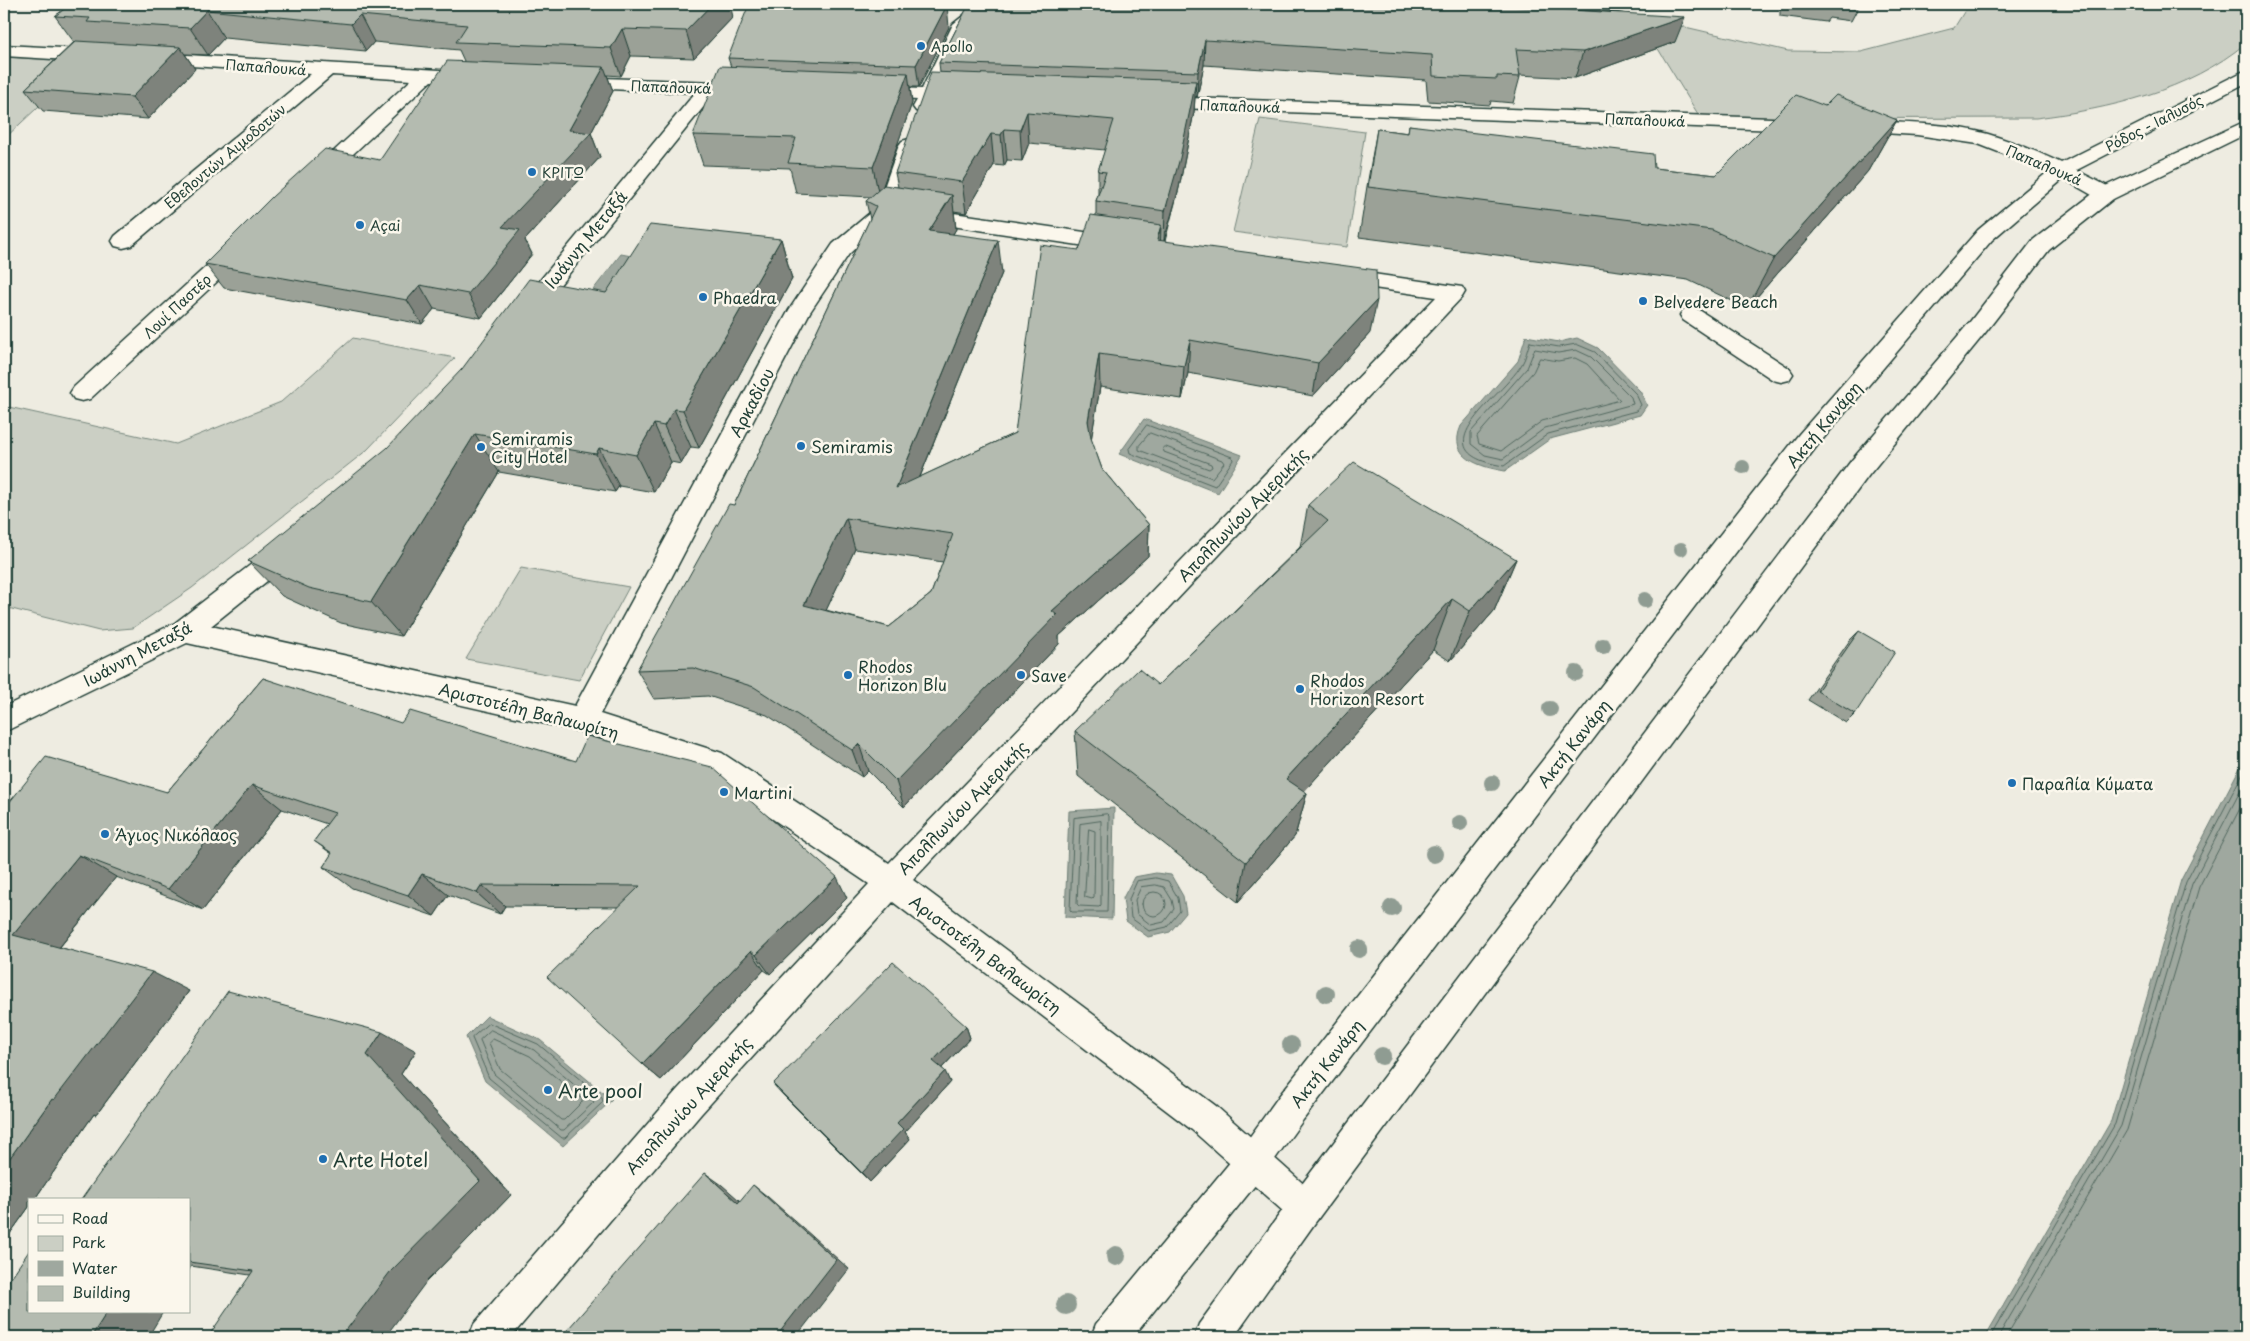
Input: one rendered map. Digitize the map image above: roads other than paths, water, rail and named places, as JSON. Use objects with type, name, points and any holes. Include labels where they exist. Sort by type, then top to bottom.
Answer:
[{"type":"street","name":"Αρκαδίου","points":[[582,720],[800,310],[841,249],[886,210],[927,95],[962,24],[990,4]]},
{"type":"street","points":[[1552,4],[1618,6]]},
{"type":"street","name":"Παπαλουκά","points":[[4,50],[495,79]]},
{"type":"street","name":"Εθελοντών Αιμοδοτών","points":[[122,241],[327,70]]},
{"type":"street","points":[[303,190],[426,76]]},
{"type":"street","name":"Ρόδος - Ιαλυσός","points":[[2062,170],[2246,76]]},
{"type":"street","name":"Παπαλουκά","points":[[553,82],[768,90]]},
{"type":"street","name":"Ιωάννη Μεταξά","points":[[514,327],[709,88]]},
{"type":"street","points":[[858,93],[976,96]]},
{"type":"street","name":"Παπαλουκά","points":[[1135,102],[1818,126]]},
{"type":"street","name":"Παπαλουκά","points":[[1838,127],[1917,129],[1982,139],[2062,170],[2106,194]]},
{"type":"street","points":[[1212,1337],[1305,1208],[1860,468],[1977,328],[2041,245],[2106,194],[2246,127]]},
{"type":"street","name":"Ακτή Κανάρη","points":[[1109,1337],[1252,1161],[1297,1100],[1808,440],[1985,235],[2062,170]]},
{"type":"street","points":[[886,210],[1141,247]]},
{"type":"street","name":"Λουί Παστέρ","points":[[82,393],[252,237]]},
{"type":"street","name":"Απολλωνίου Αμερικής","points":[[486,1337],[689,1102],[890,882],[1454,292],[1317,272]]},
{"type":"street","points":[[1691,316],[1782,374]]},
{"type":"street","name":"Ιωάννη Μεταξά","points":[[4,720],[185,631],[306,535]]},
{"type":"street","name":"Αριστοτέλη Βαλαωρίτη","points":[[185,631],[582,720],[712,762],[890,882],[1204,1118],[1305,1208]]},
{"type":"water","points":[[621,254],[653,260],[620,306],[586,299]]},
{"type":"water","points":[[1526,336],[1559,342],[1577,338],[1598,348],[1640,391],[1647,405],[1640,415],[1550,439],[1505,471],[1486,467],[1469,459],[1462,453],[1459,446],[1458,437],[1461,426],[1518,361]]},
{"type":"water","points":[[1144,419],[1242,455],[1218,493],[1119,454]]},
{"type":"water","points":[[2246,756],[2246,1337],[1985,1337],[2111,1121],[2181,880]]},
{"type":"water","points":[[1114,808],[1112,919],[1065,917],[1069,811]]},
{"type":"water","points":[[1156,873],[1171,875],[1183,896],[1186,913],[1170,932],[1148,937],[1126,921],[1123,898],[1134,877]]},
{"type":"water","name":"Arte pool","points":[[487,1016],[540,1040],[612,1100],[563,1146],[485,1081],[466,1037]]},
{"type":"place","name":"Apollo","points":[[921,46]]},
{"type":"place","name":"ΚΡΙΤΩ","points":[[532,172]]},
{"type":"place","name":"Açai","points":[[360,225]]},
{"type":"place","name":"Phaedra","points":[[703,297]]},
{"type":"place","name":"Belvedere Beach","points":[[1643,301]]},
{"type":"place","name":"Semiramis","points":[[801,446]]},
{"type":"place","name":"Semiramis City Hotel","points":[[481,447]]},
{"type":"place","name":"Rhodos Horizon Blu","points":[[848,675]]},
{"type":"place","name":"Save","points":[[1021,675]]},
{"type":"place","name":"Rhodos Horizon Resort","points":[[1300,689]]},
{"type":"place","name":"Παραλία Κύματα","points":[[2012,783]]},
{"type":"place","name":"Martini","points":[[724,792]]},
{"type":"place","name":"Άγιος Νικόλαος","points":[[105,834]]},
{"type":"place","name":"Arte pool","points":[[548,1090]]},
{"type":"place","name":"Arte Hotel","points":[[323,1159]]}]
